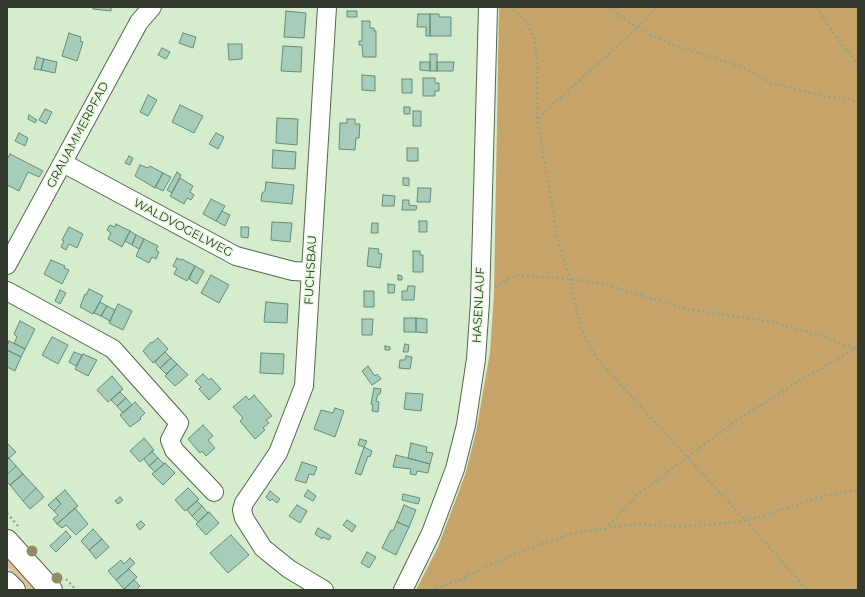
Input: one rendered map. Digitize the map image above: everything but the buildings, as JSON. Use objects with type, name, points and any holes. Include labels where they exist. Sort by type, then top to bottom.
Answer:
[{"type":"main road","points":[[7,541],[51,590]]},
{"type":"main road","points":[[7,583],[14,590]]},
{"type":"street","name":"GRAUAMMERPFAD","points":[[7,265],[139,22],[152,7]]},
{"type":"street","name":"FUCHSBAU","points":[[324,590],[289,569],[263,548],[244,518],[242,510],[244,503],[278,453],[304,386],[327,7]]},
{"type":"street","name":"HASENLAUF","points":[[403,590],[431,534],[455,469],[466,425],[476,359],[480,302],[488,7]]},
{"type":"street","name":"WALDVOGELWEG","points":[[63,163],[236,256],[292,271],[311,272]]},
{"type":"street","points":[[7,291],[113,349],[179,423],[170,440],[174,450],[214,492]]},
{"type":"path","points":[[509,7],[526,21],[534,37],[537,59],[537,118],[559,246],[570,280],[580,326],[596,358],[746,521],[807,590]]},
{"type":"path","points":[[608,7],[637,28],[674,45],[745,68],[771,83],[824,96],[848,99],[858,102]]},
{"type":"path","points":[[537,118],[637,28],[657,7]]},
{"type":"path","points":[[817,7],[825,22],[858,65]]},
{"type":"path","points":[[480,302],[494,287],[516,275],[570,280],[608,285],[686,309],[774,322],[824,337],[857,349]]},
{"type":"path","points":[[604,529],[636,496],[733,423],[799,381],[857,349]]},
{"type":"path","points":[[431,590],[457,581],[526,549],[574,533],[638,524],[682,527],[746,521],[823,496],[858,490]]},
{"type":"path","points":[[853,590],[858,589]]},
{"type":"shaded area","points":[[499,7],[858,7],[858,590],[416,590],[438,547],[465,475],[476,432],[490,352],[494,294]]},
{"type":"shaded area","points":[[7,555],[38,590],[28,590],[7,567]]}]
